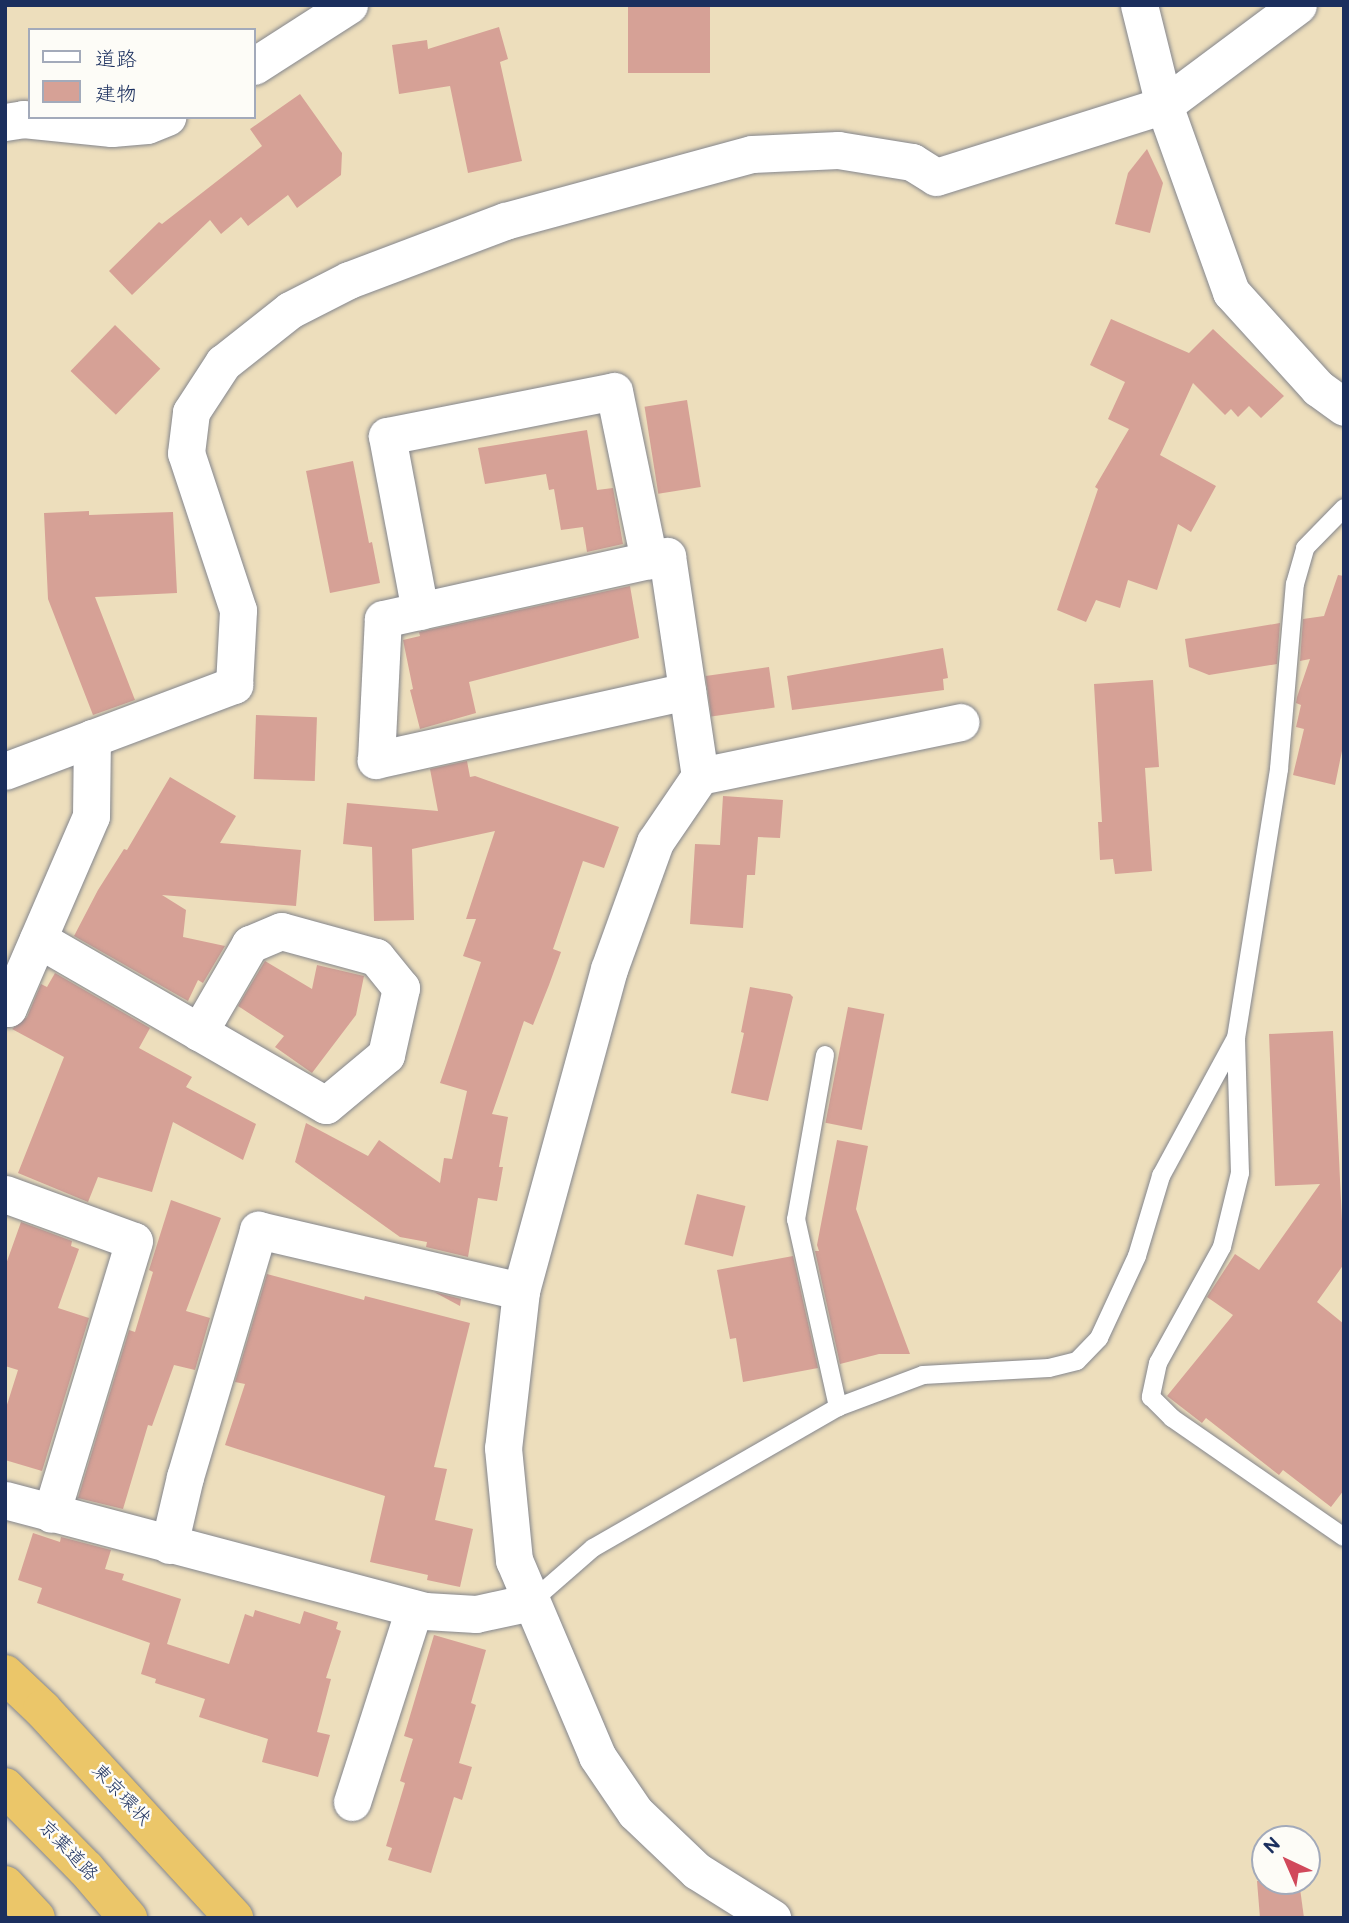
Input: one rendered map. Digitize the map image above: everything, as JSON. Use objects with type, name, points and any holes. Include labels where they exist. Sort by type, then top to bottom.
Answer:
[{"type":"highway","name":"東京環状","points":[[5,1674],[41,1709],[234,1918]]},
{"type":"highway","name":"京葉道路","points":[[5,1787],[86,1869],[128,1918]]},
{"type":"highway","points":[[5,1885],[36,1918]]},
{"type":"street","points":[[256,65],[349,5]]},
{"type":"street","points":[[1139,5],[1164,105],[1230,292],[1318,388],[1344,407]]},
{"type":"street","points":[[5,771],[234,685],[238,610],[186,453],[191,412],[223,362],[290,310],[349,280],[505,221],[752,154],[838,150],[912,162],[936,177],[1164,105],[1298,5]]},
{"type":"street","points":[[5,122],[23,119],[112,128],[147,125],[162,119]]},
{"type":"street","points":[[420,611],[387,436],[614,391],[649,560]]},
{"type":"street","points":[[687,691],[376,760],[383,619],[667,556],[700,776],[655,842],[609,970],[521,1291],[503,1448],[514,1560],[597,1756],[635,1812],[697,1871],[772,1918]]},
{"type":"street","points":[[700,776],[960,722]]},
{"type":"street","points":[[5,1007],[8,1008],[91,816],[92,738]]},
{"type":"street","points":[[38,939],[326,1105],[387,1055],[401,988],[376,957],[281,931],[250,944],[199,1031]]},
{"type":"street","points":[[5,1194],[134,1241],[51,1514]]},
{"type":"street","points":[[169,1545],[185,1476],[258,1230],[521,1291]]},
{"type":"street","points":[[5,1500],[414,1609],[476,1614],[531,1602]]},
{"type":"street","points":[[352,1802],[414,1609]]},
{"type":"lane","points":[[1344,508],[1305,548],[1295,584],[1279,769],[1236,1038],[1240,1172],[1222,1247],[1158,1363],[1151,1397],[1172,1418],[1344,1537]]},
{"type":"lane","points":[[531,1602],[593,1548],[838,1407],[923,1375],[1049,1368],[1077,1361],[1099,1338],[1137,1256],[1161,1175],[1236,1038]]},
{"type":"lane","points":[[825,1055],[796,1219],[838,1407]]},
{"type":"building","points":[[628,5],[710,5],[710,73],[628,73]]},
{"type":"building","points":[[499,27],[508,59],[500,62],[522,161],[468,173],[450,86],[399,94],[392,45],[427,40],[428,49]]},
{"type":"building","points":[[300,94],[342,153],[341,175],[297,208],[288,195],[248,226],[241,217],[221,234],[210,220],[132,295],[109,271],[159,222],[162,224],[262,146],[250,129]]},
{"type":"building","points":[[1147,149],[1163,183],[1150,233],[1115,224],[1128,173]]},
{"type":"building","points":[[1111,319],[1189,353],[1213,329],[1284,396],[1261,418],[1249,406],[1238,417],[1231,409],[1225,415],[1193,383],[1160,455],[1216,486],[1191,532],[1178,524],[1157,590],[1128,580],[1120,608],[1096,600],[1086,622],[1057,610],[1098,489],[1095,487],[1129,429],[1108,419],[1125,382],[1090,365]]},
{"type":"building","points":[[115,325],[160,369],[116,415],[71,371]]},
{"type":"building","points":[[687,400],[701,487],[658,494],[645,407]]},
{"type":"building","points":[[587,430],[597,490],[613,488],[623,544],[587,552],[583,527],[561,530],[554,489],[549,490],[546,474],[485,484],[478,448]]},
{"type":"building","points":[[353,461],[380,583],[330,593],[306,471]]},
{"type":"building","points":[[89,511],[89,515],[173,512],[177,593],[95,597],[135,700],[93,715],[48,599],[44,513]]},
{"type":"building","points":[[1338,575],[1344,576],[1343,746],[1335,785],[1293,775],[1304,729],[1296,727],[1301,705],[1296,703],[1310,659],[1300,661],[1303,619],[1324,616]]},
{"type":"building","points":[[630,586],[639,638],[469,682],[476,713],[420,729],[410,690],[413,689],[403,640],[420,636],[419,632]]},
{"type":"building","points":[[1280,623],[1277,664],[1209,675],[1189,667],[1185,639]]},
{"type":"building","points":[[943,648],[948,678],[943,679],[944,690],[792,710],[787,676]]},
{"type":"building","points":[[769,667],[775,708],[711,717],[706,676]]},
{"type":"building","points":[[1153,680],[1159,767],[1145,768],[1152,871],[1115,874],[1113,859],[1100,860],[1098,822],[1102,822],[1094,684]]},
{"type":"building","points":[[256,715],[317,717],[315,781],[254,779]]},
{"type":"building","points":[[467,761],[470,777],[475,776],[619,827],[604,868],[583,861],[553,949],[561,952],[549,985],[533,1025],[524,1021],[492,1114],[508,1117],[499,1167],[503,1167],[497,1201],[478,1198],[468,1257],[426,1247],[427,1242],[400,1237],[295,1162],[306,1123],[368,1156],[379,1140],[440,1183],[444,1158],[452,1159],[467,1091],[440,1083],[481,962],[463,956],[476,919],[466,919],[495,831],[412,849],[414,920],[374,921],[372,847],[343,844],[347,803],[438,811],[430,769]]},
{"type":"building","points":[[170,777],[236,816],[220,843],[301,850],[296,906],[162,895],[186,910],[183,937],[225,946],[203,983],[198,980],[188,1001],[74,936],[98,890],[124,849],[127,850]]},
{"type":"building","points":[[723,796],[783,800],[780,838],[758,837],[755,875],[747,875],[743,928],[690,924],[695,844],[720,845]]},
{"type":"building","points":[[265,961],[312,989],[317,965],[364,976],[356,1015],[312,1073],[275,1047],[284,1036],[238,1006]]},
{"type":"building","points":[[55,973],[150,1028],[139,1048],[192,1077],[186,1087],[256,1124],[243,1160],[173,1122],[152,1192],[98,1177],[88,1202],[18,1173],[64,1057],[12,1029],[27,1017],[41,984],[47,987]]},
{"type":"building","points":[[750,987],[790,994],[793,997],[768,1101],[731,1093],[744,1033],[741,1032]]},
{"type":"building","points":[[848,1007],[884,1014],[862,1130],[825,1123]]},
{"type":"building","points":[[1333,1031],[1344,1264],[1317,1302],[1344,1324],[1344,1490],[1331,1507],[1283,1470],[1279,1475],[1206,1418],[1202,1423],[1167,1396],[1233,1315],[1207,1297],[1235,1254],[1259,1270],[1320,1184],[1275,1186],[1269,1034]]},
{"type":"building","points":[[837,1140],[868,1146],[856,1209],[910,1354],[879,1354],[840,1364],[815,1251],[819,1251],[817,1245]]},
{"type":"building","points":[[697,1194],[746,1206],[733,1257],[684,1244]]},
{"type":"building","points":[[171,1200],[221,1218],[186,1311],[210,1318],[195,1370],[174,1365],[152,1426],[148,1425],[123,1509],[78,1498],[129,1330],[135,1332],[153,1272],[149,1270]]},
{"type":"building","points":[[21,1222],[72,1241],[71,1246],[79,1249],[58,1308],[89,1318],[42,1471],[5,1460],[5,1411],[18,1370],[5,1366],[5,1267]]},
{"type":"building","points":[[793,1256],[818,1368],[743,1382],[736,1338],[730,1339],[717,1270]]},
{"type":"building","points":[[267,1274],[364,1300],[365,1296],[470,1323],[434,1467],[447,1469],[435,1520],[473,1529],[460,1587],[427,1580],[428,1575],[370,1562],[385,1496],[225,1445],[245,1384],[235,1382]]},
{"type":"building","points":[[434,1292],[461,1299],[460,1306]]},
{"type":"building","points":[[33,1533],[60,1542],[61,1537],[111,1550],[105,1569],[124,1574],[122,1580],[181,1599],[167,1644],[229,1664],[245,1614],[253,1617],[255,1610],[300,1624],[304,1611],[338,1622],[336,1629],[341,1631],[326,1678],[331,1679],[317,1732],[330,1735],[318,1777],[262,1762],[268,1739],[199,1717],[205,1699],[155,1683],[156,1679],[141,1674],[150,1643],[37,1603],[42,1588],[18,1580]]},
{"type":"building","points":[[434,1635],[486,1650],[471,1703],[476,1705],[459,1763],[472,1767],[462,1800],[454,1797],[431,1873],[388,1860],[392,1848],[386,1846],[405,1783],[400,1781],[413,1739],[404,1736]]},
{"type":"building","points":[[1258,1895],[1301,1895],[1304,1918],[1260,1918]]}]
